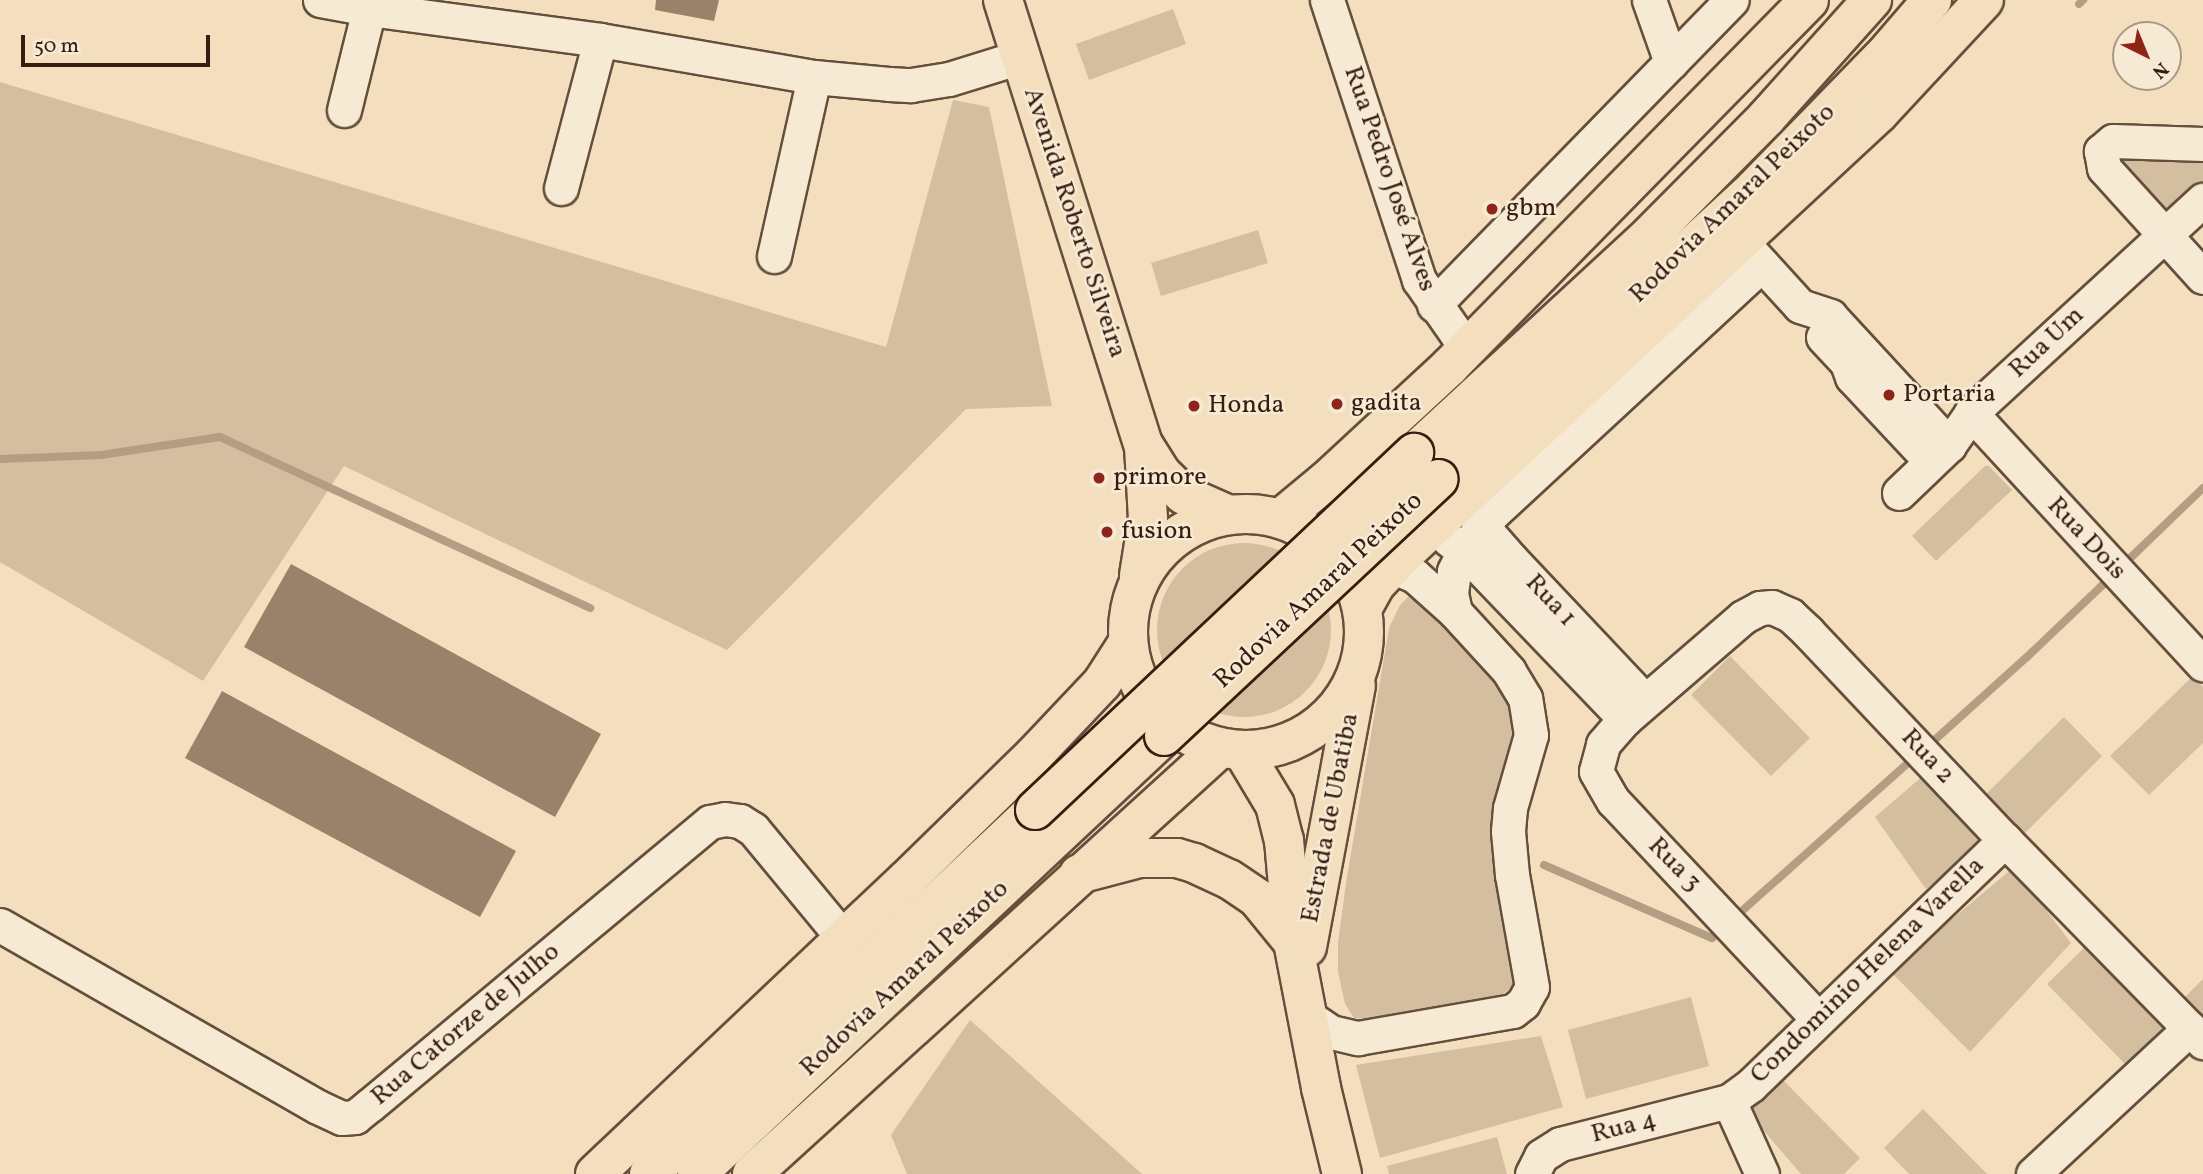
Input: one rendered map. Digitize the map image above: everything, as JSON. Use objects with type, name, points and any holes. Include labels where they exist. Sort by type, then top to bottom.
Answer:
[{"type":"main road","name":"Avenida Roberto Silveira","points":[[1003,0],[1144,446],[1148,519],[1137,584]]},
{"type":"main road","points":[[1280,519],[1326,481],[1467,349],[1809,0]]},
{"type":"main road","name":"Rodovia Amaral Peixoto","points":[[1454,501],[1650,235],[1766,118],[1872,0]]},
{"type":"main road","name":"Rodovia Amaral Peixoto","points":[[649,1174],[1047,823],[1454,501],[1888,50],[1932,0]]},
{"type":"main road","points":[[1362,609],[1376,583],[1454,501],[1752,253],[1984,0]]},
{"type":"main road","name":"Avenida Roberto Silveira","points":[[1144,446],[1162,474],[1184,495],[1228,515]]},
{"type":"main road","points":[[1228,515],[1280,519],[1311,533],[1330,547],[1356,587],[1362,609],[1361,659],[1342,701],[1308,732],[1276,746],[1231,749],[1198,740],[1163,717],[1139,684],[1127,643],[1131,603],[1137,584],[1162,548],[1197,524],[1228,515]]},
{"type":"main road","points":[[595,1174],[844,939],[1077,711],[1102,683],[1127,643]]},
{"type":"main road","name":"Estrada de Ubatiba","points":[[1297,959],[1361,659]]},
{"type":"main road","points":[[752,1174],[1079,874],[1231,749]]},
{"type":"main road","name":"Estrada de Ubatiba","points":[[1231,749],[1275,805],[1288,870],[1297,959],[1307,1016],[1342,1174]]},
{"type":"main road","name":"Rodovia Amaral Peixoto","points":[[697,1174],[1047,823]]},
{"type":"main road","points":[[1079,874],[1139,858],[1177,858],[1194,863],[1229,879],[1257,898],[1297,959]]},
{"type":"street","points":[[320,0],[600,40],[814,77],[911,85],[949,79],[1020,57]]},
{"type":"street","name":"Rua Pedro José Alves","points":[[1327,0],[1419,280],[1467,349]]},
{"type":"street","points":[[1649,0],[1671,62]]},
{"type":"street","points":[[1434,305],[1732,0]]},
{"type":"street","points":[[344,110],[369,9]]},
{"type":"street","points":[[561,188],[600,40]]},
{"type":"street","points":[[774,257],[814,77]]},
{"type":"street","points":[[2203,144],[2113,141],[2101,151],[2104,168],[2203,277]]},
{"type":"street","name":"Rua Um","points":[[1899,493],[1940,453],[1971,413],[2203,200]]},
{"type":"street","points":[[1752,253],[1802,317],[1847,363],[1852,377],[1940,453]]},
{"type":"street","points":[[1802,317],[1829,316],[1940,453]]},
{"type":"street","name":"Rua Dois","points":[[1971,413],[2203,664]]},
{"type":"street","points":[[1454,501],[1451,583],[1455,612]]},
{"type":"street","name":"Rua 1","points":[[1427,532],[1442,536],[1454,501]]},
{"type":"street","name":"Rua 1","points":[[1454,501],[1635,710]]},
{"type":"street","points":[[1307,1016],[1331,1032],[1358,1038],[1499,1014],[1513,1010],[1529,995],[1531,976],[1512,875],[1508,831],[1510,808],[1531,735],[1528,708],[1516,680],[1455,612],[1415,576],[1391,566]]},
{"type":"street","name":"Rua 2","points":[[1635,710],[1743,617],[1760,608],[1772,607],[1790,615],[2005,840],[2197,1035]]},
{"type":"street","name":"Rua 3","points":[[1635,710],[1603,744],[1596,771],[1602,786],[1613,801],[1715,906],[1818,1019]]},
{"type":"street","name":"Rua Catorze de Julho","points":[[0,925],[318,1107],[342,1118],[355,1117],[370,1105],[710,822],[725,819],[740,821],[753,829],[844,939]]},
{"type":"street","name":"Condominio Helena Varella","points":[[1729,1101],[1751,1085],[2005,840]]},
{"type":"street","points":[[2034,1174],[2197,1035]]},
{"type":"street","points":[[1729,1101],[1762,1174]]},
{"type":"street","name":"Rua 4","points":[[1532,1174],[1541,1156],[1560,1144],[1729,1101]]},
{"type":"shaded area","points":[[1173,9],[1186,44],[1089,80],[1076,44]]},
{"type":"shaded area","points":[[0,82],[886,347],[953,100],[989,107],[1052,406],[966,409],[727,650],[344,466],[203,681],[0,562]]},
{"type":"shaded area","points":[[2124,157],[2203,162],[2203,184],[2168,213],[2120,162]]},
{"type":"shaded area","points":[[1258,230],[1268,263],[1161,296],[1151,263]]},
{"type":"shaded area","points":[[1985,466],[1989,466],[2012,490],[1936,561],[1912,536]]},
{"type":"shaded area","points":[[1244,543],[1277,550],[1305,569],[1324,597],[1331,630],[1324,663],[1305,691],[1277,710],[1244,717],[1211,710],[1183,691],[1164,663],[1157,630],[1164,597],[1183,569],[1211,550]]},
{"type":"shaded area","points":[[1413,592],[1501,684],[1519,719],[1513,985],[1500,997],[1373,1019],[1354,1018],[1345,1004],[1338,972],[1338,943],[1346,883],[1389,628],[1400,605]]},
{"type":"shaded area","points":[[1730,656],[1810,738],[1771,776],[1691,695]]},
{"type":"shaded area","points":[[2193,676],[2203,687],[2203,743],[2149,795],[2110,756]]},
{"type":"shaded area","points":[[2064,717],[2102,756],[2021,837],[1983,797]]},
{"type":"shaded area","points":[[1925,774],[1989,837],[1926,889],[1875,817]]},
{"type":"shaded area","points":[[2014,867],[2071,943],[1970,1052],[1890,971]]},
{"type":"shaded area","points":[[2086,946],[2166,1027],[2127,1066],[2047,984]]},
{"type":"shaded area","points":[[2203,979],[2203,1030],[2178,1004]]},
{"type":"shaded area","points":[[1691,997],[1709,1066],[1586,1099],[1568,1030]]},
{"type":"shaded area","points":[[970,1020],[1142,1174],[907,1174],[891,1135]]},
{"type":"shaded area","points":[[1541,1036],[1563,1107],[1380,1158],[1356,1065]]},
{"type":"shaded area","points":[[1780,1077],[1860,1158],[1844,1174],[1801,1174],[1746,1110]]},
{"type":"shaded area","points":[[1923,1109],[1987,1174],[1909,1174],[1884,1148]]},
{"type":"shaded area","points":[[1497,1137],[1507,1174],[1389,1174],[1387,1166]]},
{"type":"building","points":[[656,0],[719,0],[714,21],[655,10]]},
{"type":"building","points":[[291,564],[601,734],[555,817],[244,647]]},
{"type":"building","points":[[222,691],[516,851],[480,917],[185,758]]},
{"type":"waterway","points":[[2079,4],[2083,0]]},
{"type":"waterway","points":[[0,459],[101,455],[220,437],[590,608]]},
{"type":"waterway","points":[[2123,565],[2203,488]]},
{"type":"waterway","points":[[1928,746],[2111,577]]},
{"type":"waterway","points":[[1734,918],[1915,757]]},
{"type":"waterway","points":[[1544,865],[1712,938],[1722,929]]},
{"type":"place","name":"gbm","points":[[1492,209]]},
{"type":"place","name":"Portaria","points":[[1889,395]]},
{"type":"place","name":"gadita","points":[[1337,404]]},
{"type":"place","name":"Honda","points":[[1194,406]]},
{"type":"place","name":"primore","points":[[1099,478]]},
{"type":"place","name":"fusion","points":[[1107,532]]}]
